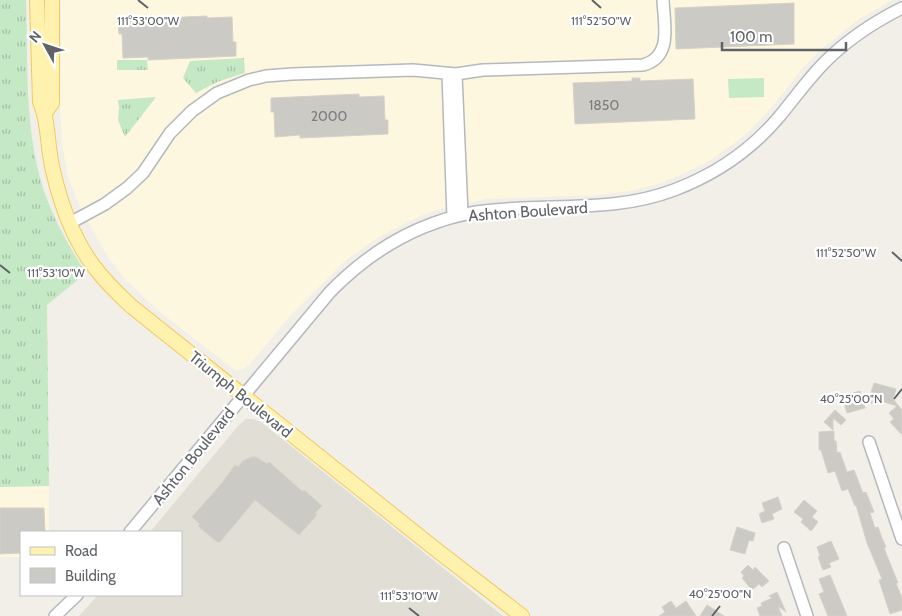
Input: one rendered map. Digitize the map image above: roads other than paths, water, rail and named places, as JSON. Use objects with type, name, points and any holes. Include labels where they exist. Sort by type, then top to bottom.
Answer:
[{"type":"main road","name":"Triumph Boulevard","points":[[37,0],[40,102],[45,113],[52,163],[60,198],[70,223],[92,264],[131,306],[426,542],[522,616]]},
{"type":"main road","name":"Triumph Boulevard","points":[[45,113],[52,102],[52,0]]},
{"type":"street","points":[[70,223],[105,204],[127,188],[149,165],[170,133],[187,114],[217,93],[240,83],[266,76],[292,74],[413,70],[452,74],[483,70],[643,65],[658,57],[664,46],[663,0]]},
{"type":"street","name":"Ashton Boulevard","points":[[131,531],[330,292],[359,264],[397,239],[423,227],[457,216],[505,209],[602,206],[629,203],[674,190],[696,181],[730,161],[759,138],[778,118],[807,81],[840,48],[872,25],[902,8]]},
{"type":"street","points":[[452,74],[457,216]]},
{"type":"street","points":[[869,442],[902,539]]},
{"type":"street","points":[[784,548],[807,616]]},
{"type":"street","points":[[55,616],[76,596]]}]
